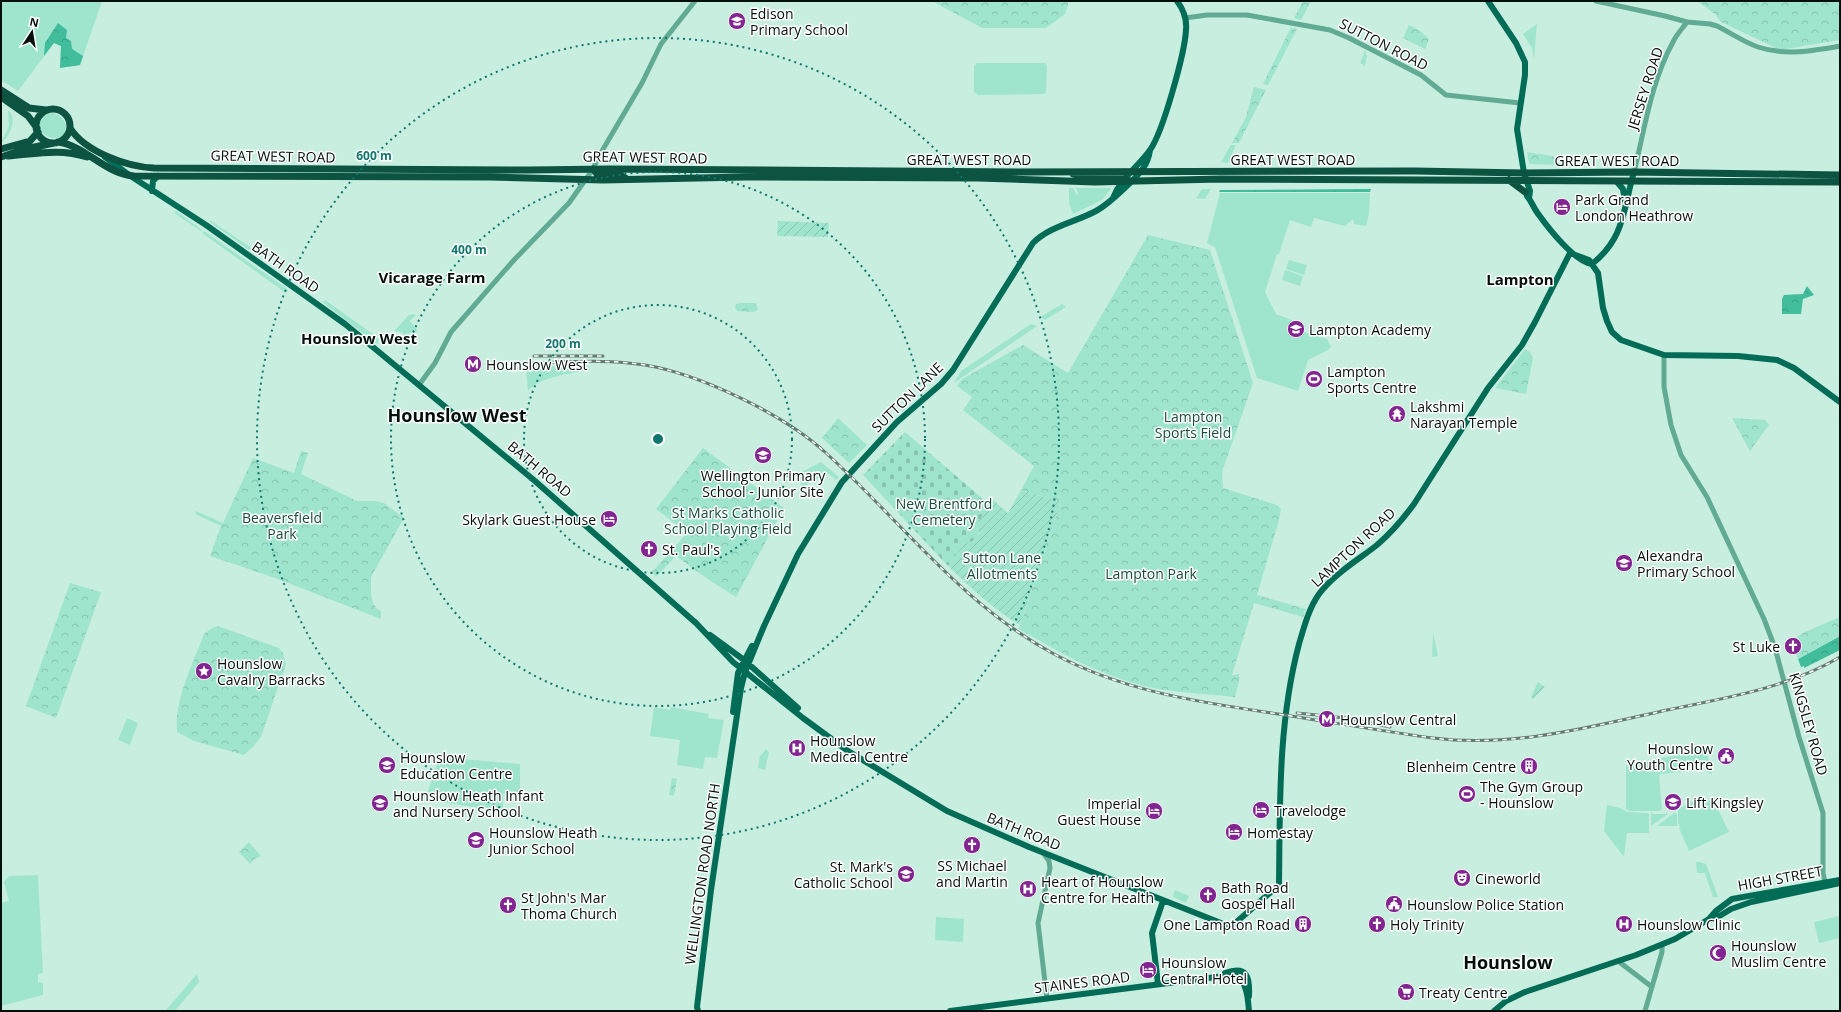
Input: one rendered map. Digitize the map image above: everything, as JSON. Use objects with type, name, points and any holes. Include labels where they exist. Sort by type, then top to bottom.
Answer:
[{"type":"highway","points":[[1,90],[33,109],[56,109],[64,113],[67,117],[70,128],[67,136],[56,142],[24,149],[4,156]]},
{"type":"highway","points":[[1,97],[28,116],[44,140],[56,142]]},
{"type":"highway","points":[[1,150],[30,141],[37,130],[39,117],[46,110]]},
{"type":"highway","name":"BATH ROAD","points":[[70,128],[78,138],[101,153]]},
{"type":"highway","name":"BATH ROAD","points":[[56,142],[73,145],[122,174],[129,176]]},
{"type":"highway","points":[[4,156],[60,151],[75,153],[95,159]]},
{"type":"highway","name":"GREAT WEST ROAD","points":[[101,153],[122,163],[154,168],[1067,172],[1415,171],[1617,182],[1840,182]]},
{"type":"highway","points":[[593,169],[598,174],[620,175],[627,179]]},
{"type":"highway","points":[[1067,172],[1085,176],[1126,181]]},
{"type":"highway","name":"GREAT WEST ROAD","points":[[129,176],[490,177],[585,180],[745,177],[978,178],[1126,181],[1220,179],[1509,180],[1524,177],[1591,172],[1840,175]]},
{"type":"highway","points":[[1591,172],[1605,176],[1628,177],[1631,181]]},
{"type":"highway","points":[[1509,180],[1527,195]]},
{"type":"main road","points":[[1141,172],[1147,162],[1150,150],[1165,113],[1177,74],[1186,30],[1186,18],[1177,1]]},
{"type":"main road","points":[[1488,1],[1516,43],[1524,58],[1525,75],[1517,129],[1527,195],[1539,215],[1570,253],[1581,261],[1592,264],[1598,273],[1603,308],[1612,332],[1621,340],[1664,355],[1738,356],[1777,360],[1794,368],[1840,402]]},
{"type":"main road","name":"SUTTON LANE","points":[[745,666],[798,554],[843,480],[897,422],[941,384],[953,370],[1033,243],[1046,233],[1097,211],[1113,198],[1150,150]]},
{"type":"main road","name":"BATH ROAD","points":[[101,153],[129,176],[206,226],[345,324],[535,481],[791,707],[848,751],[882,773],[952,814],[1043,853],[1162,901],[1229,926]]},
{"type":"main road","name":"SUTTON LANE","points":[[1126,181],[1141,172]]},
{"type":"main road","name":"JERSEY ROAD","points":[[1592,264],[1600,258],[1614,242],[1621,227],[1634,172]]},
{"type":"main road","points":[[152,191],[153,181],[158,176]]},
{"type":"main road","points":[[1617,182],[1623,189],[1626,205]]},
{"type":"main road","name":"LAMPTON ROAD","points":[[1229,926],[1239,921],[1264,896],[1279,885],[1282,759],[1286,702],[1296,657],[1312,606],[1326,586],[1381,542],[1414,504],[1488,388],[1530,333],[1570,253]]},
{"type":"main road","name":"BATH ROAD","points":[[695,622],[711,640],[745,666],[822,731]]},
{"type":"main road","name":"WELLINGTON ROAD NORTH","points":[[697,1010],[710,895],[745,666]]},
{"type":"main road","name":"HIGH STREET","points":[[1709,919],[1713,920],[1731,909],[1751,902],[1826,885],[1840,880]]},
{"type":"main road","name":"HIGH STREET","points":[[1727,903],[1732,899],[1840,883]]},
{"type":"main road","points":[[1158,984],[1152,933],[1162,901]]},
{"type":"main road","points":[[1494,1011],[1506,1001],[1525,992],[1618,961],[1675,939],[1709,919],[1710,916],[1727,903],[1751,902]]},
{"type":"main road","name":"STAINES ROAD","points":[[950,1011],[1216,976],[1234,970],[1241,971],[1246,974],[1249,987],[1248,1009]]},
{"type":"street","points":[[419,385],[435,363],[451,332],[514,260],[559,214],[593,169],[599,156],[642,83],[661,44],[695,1]]},
{"type":"street","points":[[1596,1],[1687,22],[1710,24],[1717,26],[1757,47],[1778,52],[1803,52],[1840,46]]},
{"type":"street","name":"SUTTON ROAD","points":[[1186,18],[1207,15],[1247,15],[1330,30],[1349,38],[1421,75],[1446,95],[1520,103]]},
{"type":"street","name":"JERSEY ROAD","points":[[1634,172],[1644,123],[1660,71],[1673,41],[1687,22]]},
{"type":"street","name":"KINGSLEY ROAD","points":[[1664,355],[1663,371],[1667,402],[1673,433],[1681,455],[1707,497],[1764,619],[1775,648],[1799,737],[1823,813],[1823,873],[1826,885]]},
{"type":"street","points":[[1043,853],[1049,861],[1050,868],[1038,923],[1047,999]]},
{"type":"street","points":[[1050,868],[1056,862],[1063,861]]},
{"type":"street","points":[[1645,1011],[1662,952],[1662,945]]},
{"type":"street","points":[[1618,961],[1652,987]]},
{"type":"green space","points":[[1,1],[102,1],[80,65],[60,68],[61,46],[54,43],[18,91],[1,80]]},
{"type":"green space","points":[[932,1],[1069,1],[1065,14],[1046,28],[982,28]]},
{"type":"green space","points":[[1303,1],[1311,1],[1301,20],[1294,18]]},
{"type":"green space","points":[[1697,1],[1840,1],[1840,40],[1780,50],[1721,22],[1715,14]]},
{"type":"green space","points":[[58,23],[67,30],[66,38],[71,41],[72,49],[83,56],[80,65],[60,68],[61,46],[54,43],[44,56],[45,43]]},
{"type":"green space","points":[[1537,24],[1534,59],[1532,48],[1523,34]]},
{"type":"green space","points":[[1409,25],[1419,30],[1429,39],[1425,49],[1403,38]]},
{"type":"green space","points":[[1291,27],[1297,29],[1268,85],[1263,84]]},
{"type":"green space","points":[[1365,50],[1367,56],[1365,66],[1360,63]]},
{"type":"green space","points":[[977,63],[1045,63],[1047,66],[1046,93],[978,95],[974,92],[974,66]]},
{"type":"green space","points":[[1254,87],[1266,90],[1239,143],[1232,143],[1246,117]]},
{"type":"green space","points":[[8,110],[11,113],[13,122],[12,127],[1,143],[9,126]]},
{"type":"green space","points":[[49,113],[58,115],[64,121],[66,125],[66,133],[63,137],[49,137],[41,131],[40,121]]},
{"type":"green space","points":[[1231,145],[1236,145],[1228,163],[1221,162]]},
{"type":"green space","points":[[1527,152],[1552,156],[1566,162],[1566,165],[1529,164]]},
{"type":"green space","points":[[1069,188],[1073,188],[1077,195],[1076,188],[1111,189],[1102,200],[1073,214],[1069,203]]},
{"type":"green space","points":[[1202,189],[1211,189],[1205,199],[1196,198]]},
{"type":"green space","points":[[1371,189],[1370,192],[1219,192],[1220,190]]},
{"type":"green space","points":[[1220,193],[1370,193],[1369,214],[1366,226],[1354,224],[1353,219],[1345,226],[1314,218],[1311,227],[1290,220],[1279,254],[1277,254],[1265,292],[1276,314],[1305,325],[1304,332],[1327,339],[1331,347],[1308,360],[1298,391],[1257,378],[1215,247],[1207,243]]},
{"type":"green space","points":[[176,211],[202,230],[201,231],[174,213]]},
{"type":"green space","points":[[210,220],[253,249],[256,246],[264,252],[259,257],[210,222]]},
{"type":"green space","points":[[778,221],[829,223],[828,237],[777,236]]},
{"type":"green space","points":[[204,231],[286,288],[288,290],[286,293],[202,233]]},
{"type":"green space","name":"Lampton Park","points":[[1148,235],[1210,250],[1253,383],[1222,472],[1223,488],[1277,505],[1281,509],[1257,595],[1306,609],[1303,617],[1254,603],[1232,675],[1239,674],[1240,677],[1235,697],[1173,691],[1135,684],[1101,672],[1067,656],[1019,629],[1061,502],[1021,490],[1034,466],[963,410],[972,397],[957,386],[962,379],[1023,345],[1068,373]]},
{"type":"green space","points":[[1289,260],[1307,265],[1304,275],[1286,269]]},
{"type":"green space","points":[[1285,270],[1303,276],[1300,286],[1282,280]]},
{"type":"green space","points":[[1807,286],[1814,295],[1803,299],[1801,314],[1782,314],[1782,299],[1784,295],[1803,294]]},
{"type":"green space","points":[[325,300],[377,337],[379,340],[377,344],[325,304],[323,302]]},
{"type":"green space","points":[[756,303],[758,310],[754,312],[737,311],[735,308],[736,304]]},
{"type":"green space","points":[[1062,304],[1066,307],[1045,320],[1040,317]]},
{"type":"green space","points":[[409,315],[416,315],[410,321],[418,331],[410,333],[403,338],[403,333],[394,331]]},
{"type":"green space","points":[[1031,324],[1037,326],[954,383],[961,371]]},
{"type":"green space","points":[[1525,349],[1530,352],[1533,358],[1526,394],[1495,388]]},
{"type":"green space","points":[[588,366],[590,370],[548,379],[533,386],[528,391],[526,367]]},
{"type":"green space","points":[[838,418],[867,445],[849,463],[822,438]]},
{"type":"green space","points":[[1732,418],[1765,420],[1769,425],[1750,451]]},
{"type":"green space","name":"New Brentford Cemetery","points":[[905,432],[990,505],[976,525],[978,532],[976,539],[972,542],[965,542],[948,566],[863,475]]},
{"type":"green space","name":"St Marks Catholic School Playing Field","points":[[703,448],[784,508],[736,597],[676,556],[656,577],[652,572],[687,533],[656,509]]},
{"type":"green space","name":"Beaversfield Park","points":[[301,451],[308,453],[301,474],[357,501],[375,501],[384,503],[404,518],[371,577],[371,594],[373,603],[377,609],[381,611],[381,619],[275,578],[210,556],[221,526],[195,514],[196,511],[223,523],[253,458],[294,473]]},
{"type":"green space","points":[[821,462],[839,477],[836,480],[828,473],[803,487],[796,475]]},
{"type":"green space","name":"Sutton Lane Allotments","points":[[1021,490],[1061,502],[1020,625],[991,605],[948,566],[965,542],[973,541],[978,537],[979,532],[976,525],[993,500],[1008,513]]},
{"type":"green space","points":[[70,583],[101,592],[56,718],[26,706]]},
{"type":"green space","points":[[1840,617],[1840,636],[1798,659],[1794,648],[1801,645],[1797,637]]},
{"type":"green space","points":[[218,626],[279,648],[283,653],[286,664],[261,737],[244,755],[194,741],[177,732],[178,707],[185,682],[204,634],[212,628]]},
{"type":"green space","points":[[1433,633],[1438,656],[1432,657]]},
{"type":"green space","points":[[1840,636],[1840,650],[1804,668],[1804,666],[1801,667],[1798,659]]},
{"type":"green space","points":[[1538,682],[1545,687],[1533,699],[1531,697]]},
{"type":"green space","points":[[654,707],[670,710],[671,707],[709,714],[708,718],[724,720],[717,758],[705,757],[703,769],[677,765],[680,740],[650,736]]},
{"type":"green space","points":[[127,718],[138,723],[130,745],[118,740]]},
{"type":"green space","points":[[1706,748],[1712,774],[1708,773],[1705,765],[1699,763],[1690,764],[1689,771],[1660,774],[1662,809],[1660,811],[1630,811],[1626,809],[1626,766]]},
{"type":"green space","points":[[766,749],[769,752],[765,770],[758,768],[760,756]]},
{"type":"green space","points":[[439,757],[520,764],[520,794],[503,794],[503,812],[436,801],[427,795]]},
{"type":"green space","points":[[672,778],[677,779],[674,796],[669,795]]},
{"type":"green space","points":[[1709,800],[1715,803],[1729,832],[1689,851],[1679,828],[1678,810],[1689,802]]},
{"type":"green space","points":[[1607,805],[1620,808],[1627,812],[1649,814],[1649,833],[1627,833],[1624,857],[1604,831]]},
{"type":"green space","points":[[1651,812],[1653,814],[1666,814],[1666,812],[1668,814],[1651,826]]},
{"type":"green space","points":[[1674,813],[1677,814],[1677,826],[1657,826]]},
{"type":"green space","points":[[249,842],[261,856],[254,859],[250,864],[239,852]]},
{"type":"green space","points":[[1696,862],[1706,864],[1718,897],[1713,897],[1705,873],[1697,873]]},
{"type":"green space","points":[[38,875],[43,973],[38,974],[38,982],[43,983],[43,995],[1,1006],[1,903],[9,901],[4,882],[9,876]]},
{"type":"green space","points":[[1175,890],[1189,896],[1186,903],[1173,897]]},
{"type":"green space","points":[[1840,916],[1840,938],[1819,943],[1814,922]]},
{"type":"green space","points":[[936,917],[964,919],[963,942],[935,940]]},
{"type":"green space","points":[[197,974],[199,982],[175,1011],[165,1011]]},
{"type":"railway","points":[[534,356],[603,356]]},
{"type":"railway","points":[[533,363],[603,361],[645,365],[691,377],[741,398],[788,424],[826,453],[934,561],[990,611],[1020,634],[1054,654],[1081,667],[1135,687],[1163,694],[1220,705],[1433,738],[1492,740],[1522,738],[1580,729],[1756,691],[1799,677],[1840,657]]},
{"type":"railway","points":[[1297,713],[1346,718],[1390,727]]},
{"type":"place","name":"Edison Primary School","points":[[737,21]]},
{"type":"place","name":"Park Grand London Heathrow","points":[[1562,207]]},
{"type":"place","name":"Lampton Academy","points":[[1296,329]]},
{"type":"place","name":"Hounslow West","points":[[473,364]]},
{"type":"place","name":"Lampton Sports Centre","points":[[1314,379]]},
{"type":"place","name":"Lakshmi Narayan Temple","points":[[1397,414]]},
{"type":"place","name":"Wellington Primary School - Junior Site","points":[[763,455]]},
{"type":"place","name":"Skylark Guest House","points":[[609,519]]},
{"type":"place","name":"St. Paul's","points":[[649,549]]},
{"type":"place","name":"Alexandra Primary School","points":[[1624,563]]},
{"type":"place","name":"St Luke","points":[[1793,646]]},
{"type":"place","name":"Hounslow Cavalry Barracks","points":[[204,671]]},
{"type":"place","name":"Hounslow Central","points":[[1327,719]]},
{"type":"place","name":"Hounslow Medical Centre","points":[[797,748]]},
{"type":"place","name":"Hounslow Youth Centre","points":[[1726,756]]},
{"type":"place","name":"Hounslow Education Centre","points":[[387,765]]},
{"type":"place","name":"Blenheim Centre","points":[[1529,766]]},
{"type":"place","name":"The Gym Group - Hounslow","points":[[1467,794]]},
{"type":"place","name":"Lift Kingsley","points":[[1673,802]]},
{"type":"place","name":"Hounslow Heath Infant and Nursery School","points":[[380,803]]},
{"type":"place","name":"Travelodge","points":[[1261,810]]},
{"type":"place","name":"Imperial Guest House","points":[[1154,811]]},
{"type":"place","name":"Homestay","points":[[1234,832]]},
{"type":"place","name":"Hounslow Heath Junior School","points":[[476,840]]},
{"type":"place","name":"SS Michael and Martin","points":[[972,845]]},
{"type":"place","name":"St. Mark's Catholic School","points":[[906,874]]},
{"type":"place","name":"Cineworld","points":[[1462,878]]},
{"type":"place","name":"Heart of Hounslow Centre for Health","points":[[1028,889]]},
{"type":"place","name":"Bath Road Gospel Hall","points":[[1208,895]]},
{"type":"place","name":"Hounslow Police Station","points":[[1394,904]]},
{"type":"place","name":"St John's Mar Thoma Church","points":[[508,905]]},
{"type":"place","name":"One Lampton Road","points":[[1303,924]]},
{"type":"place","name":"Holy Trinity","points":[[1377,924]]},
{"type":"place","name":"Hounslow Clinic","points":[[1624,924]]},
{"type":"place","name":"Hounslow Muslim Centre","points":[[1718,953]]},
{"type":"place","name":"Hounslow Central Hotel","points":[[1148,970]]},
{"type":"place","name":"Treaty Centre","points":[[1406,992]]},
{"type":"district","name":"Vicarage Farm","points":[[432,277]]},
{"type":"district","name":"Lampton","points":[[1520,279]]},
{"type":"district","name":"Hounslow West","points":[[359,338]]},
{"type":"district","name":"Hounslow West","points":[[457,415]]},
{"type":"district","name":"Hounslow","points":[[1508,962]]},
{"type":"park label","name":"Lampton Sports Field","points":[[1193,424]]}]
